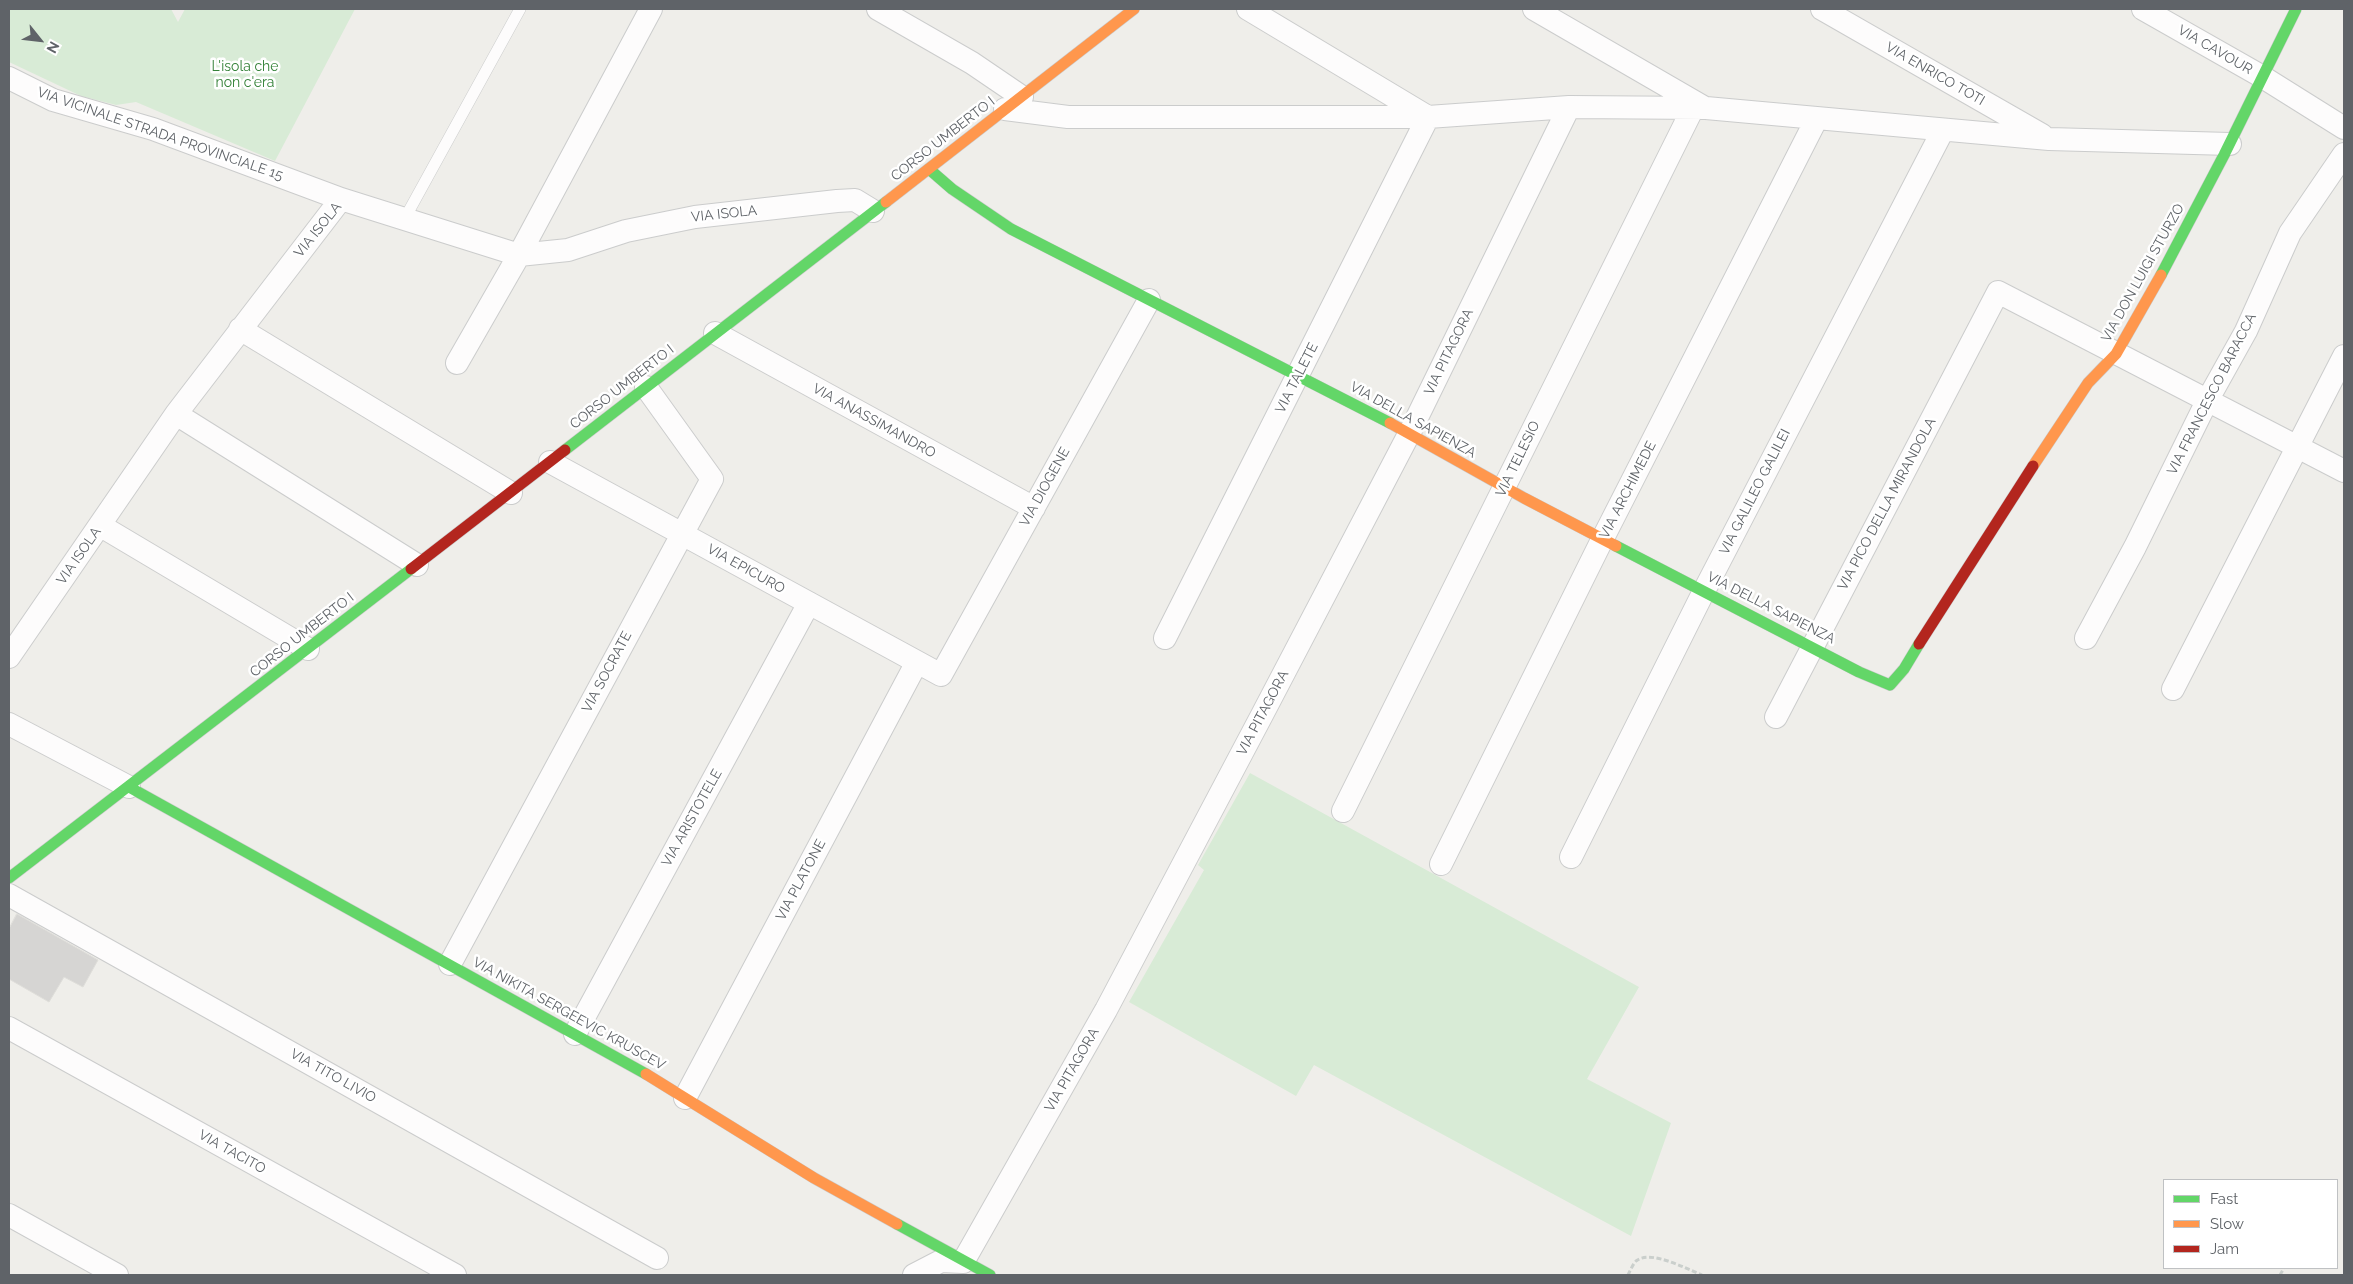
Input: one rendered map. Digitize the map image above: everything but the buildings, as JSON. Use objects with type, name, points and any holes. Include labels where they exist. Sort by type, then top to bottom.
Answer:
[{"type":"street","points":[[457,363],[519,255],[651,9]]},
{"type":"street","points":[[878,9],[972,63],[1013,103],[1068,117],[1428,118],[1569,107],[1700,108],[2049,139],[2230,144]]},
{"type":"street","name":"CORSO UMBERTO I","points":[[9,878],[511,493],[1134,9]]},
{"type":"street","points":[[1248,9],[1428,118]]},
{"type":"street","points":[[1534,9],[1700,108]]},
{"type":"street","name":"VIA ENRICO TOTI","points":[[1822,9],[2049,139]]},
{"type":"street","name":"VIA CAVOUR","points":[[2143,9],[2261,76],[2344,128]]},
{"type":"street","name":"VIA DON LUIGI STURZO","points":[[1890,685],[1904,669],[1950,593],[2088,383],[2116,354],[2167,264],[2230,144],[2261,76],[2296,9]]},
{"type":"street","name":"VIA VICINALE STRADA PROVINCIALE 15","points":[[9,78],[53,100],[153,128],[341,199]]},
{"type":"street","name":"VIA PITAGORA","points":[[963,1262],[1106,1010],[1409,434],[1569,107]]},
{"type":"street","name":"VIA TELESIO","points":[[1342,811],[1504,487],[1700,108]]},
{"type":"street","name":"VIA TALETE","points":[[1165,638],[1428,118]]},
{"type":"street","name":"VIA ARCHIMEDE","points":[[1441,864],[1603,538],[1817,118]]},
{"type":"street","name":"VIA GALILEO GALILEI","points":[[1571,857],[1704,590],[1943,130]]},
{"type":"street","name":"VIA FRANCESCO BARACCA","points":[[2086,638],[2246,331],[2290,233],[2344,154]]},
{"type":"street","name":"VIA DELLA SAPIENZA","points":[[930,168],[952,190],[1011,229],[1298,376],[1409,434],[1504,487],[1813,646],[1859,672],[1890,685]]},
{"type":"street","name":"VIA ISOLA","points":[[9,657],[176,414],[341,199],[519,255],[568,250],[626,231],[695,217],[837,200],[855,200],[874,211]]},
{"type":"street","name":"VIA PICO DELLA MIRANDOLA","points":[[1776,716],[1998,292],[2116,354]]},
{"type":"street","name":"VIA DIOGENE","points":[[941,675],[1149,300]]},
{"type":"street","points":[[240,329],[511,493]]},
{"type":"street","name":"VIA ANASSIMANDRO","points":[[715,333],[1034,508]]},
{"type":"street","points":[[2116,354],[2344,471]]},
{"type":"street","points":[[2173,689],[2344,356]]},
{"type":"street","name":"VIA SOCRATE","points":[[450,964],[712,479],[646,387]]},
{"type":"street","points":[[176,414],[417,565]]},
{"type":"street","name":"VIA EPICURO","points":[[550,462],[941,675]]},
{"type":"street","points":[[100,526],[308,649]]},
{"type":"street","name":"VIA ARISTOTELE","points":[[575,1034],[809,603]]},
{"type":"street","name":"VIA PLATONE","points":[[685,1098],[917,662]]},
{"type":"street","points":[[9,724],[129,787]]},
{"type":"street","name":"VIA NIKITA SERGEEVIC KRUSCEV","points":[[129,787],[575,1034],[685,1098],[814,1178],[963,1262],[990,1275]]},
{"type":"street","name":"VIA TITO LIVIO","points":[[9,895],[657,1258]]},
{"type":"street","name":"VIA TACITO","points":[[9,1028],[455,1275]]},
{"type":"street","points":[[9,1214],[117,1275]]},
{"type":"street","points":[[914,1275],[941,1261],[963,1262]]},
{"type":"lane","points":[[405,218],[520,9]]},
{"type":"path","points":[[1628,1275],[1635,1262],[1644,1258],[1655,1257],[1702,1275]]},
{"type":"green space","name":"L'isola che non c'era","points":[[9,9],[171,9],[178,22],[185,9],[355,9],[275,161],[136,102],[116,105],[81,96],[9,62]]},
{"type":"green space","points":[[1250,773],[1639,987],[1587,1079],[1671,1123],[1631,1236],[1314,1065],[1296,1096],[1129,1002],[1204,870],[1198,865]]},
{"type":"traffic: fast","points":[[2161,275],[2224,155],[2296,9]]},
{"type":"traffic: fast","points":[[929,169],[952,189],[1011,229],[1390,423]]},
{"type":"traffic: fast","points":[[565,450],[886,202]]},
{"type":"traffic: fast","points":[[1616,546],[1859,672],[1890,685],[1904,669],[1919,644]]},
{"type":"traffic: fast","points":[[9,878],[411,569]]},
{"type":"traffic: fast","points":[[129,787],[646,1074]]},
{"type":"traffic: fast","points":[[897,1224],[990,1275]]},
{"type":"traffic: slow","points":[[886,202],[1134,9]]},
{"type":"traffic: slow","points":[[2033,466],[2088,383],[2116,354],[2161,275]]},
{"type":"traffic: slow","points":[[1390,423],[1524,498],[1616,546]]},
{"type":"traffic: slow","points":[[646,1074],[814,1178],[897,1224]]},
{"type":"traffic: jam","points":[[411,569],[565,450]]},
{"type":"traffic: jam","points":[[1919,644],[2033,466]]}]
